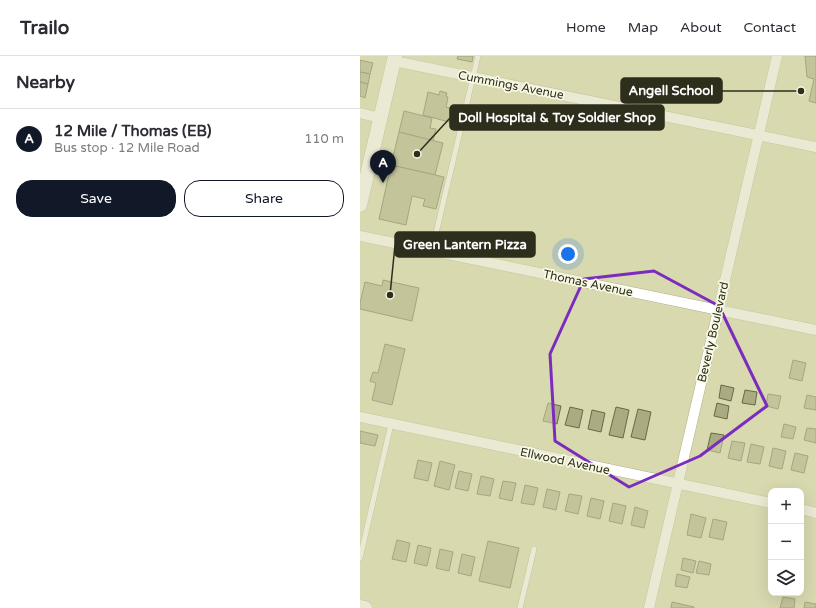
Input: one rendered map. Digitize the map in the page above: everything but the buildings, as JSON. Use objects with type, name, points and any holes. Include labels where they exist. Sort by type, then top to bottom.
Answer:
[{"type":"main road","points":[[360,205],[394,59]]},
{"type":"main road","points":[[360,607],[365,608]]},
{"type":"street","name":"Beverly Boulevard","points":[[649,608],[777,56]]},
{"type":"street","name":"Cummings Avenue","points":[[394,59],[472,77],[816,147]]},
{"type":"street","points":[[360,113],[380,118]]},
{"type":"street","name":"Thomas Avenue","points":[[360,236],[816,330]]},
{"type":"street","name":"Ellwood Avenue","points":[[360,417],[768,502]]},
{"type":"street","points":[[804,510],[816,512]]},
{"type":"lane","points":[[432,250],[478,56]]},
{"type":"lane","points":[[360,558],[391,424]]},
{"type":"lane","points":[[520,608],[534,549]]},
{"type":"highlighted area","points":[[654,271],[719,306],[767,406],[700,456],[629,487],[555,441],[550,354],[584,279]]},
{"type":"place","name":"Angell School","points":[[801,91]]},
{"type":"place","name":"Doll Hospital & Toy Soldier Shop","points":[[417,154]]},
{"type":"place","name":"12 Mile / Thomas (EB)","points":[[383,183]]},
{"type":"place","name":"Green Lantern Pizza","points":[[390,295]]}]
